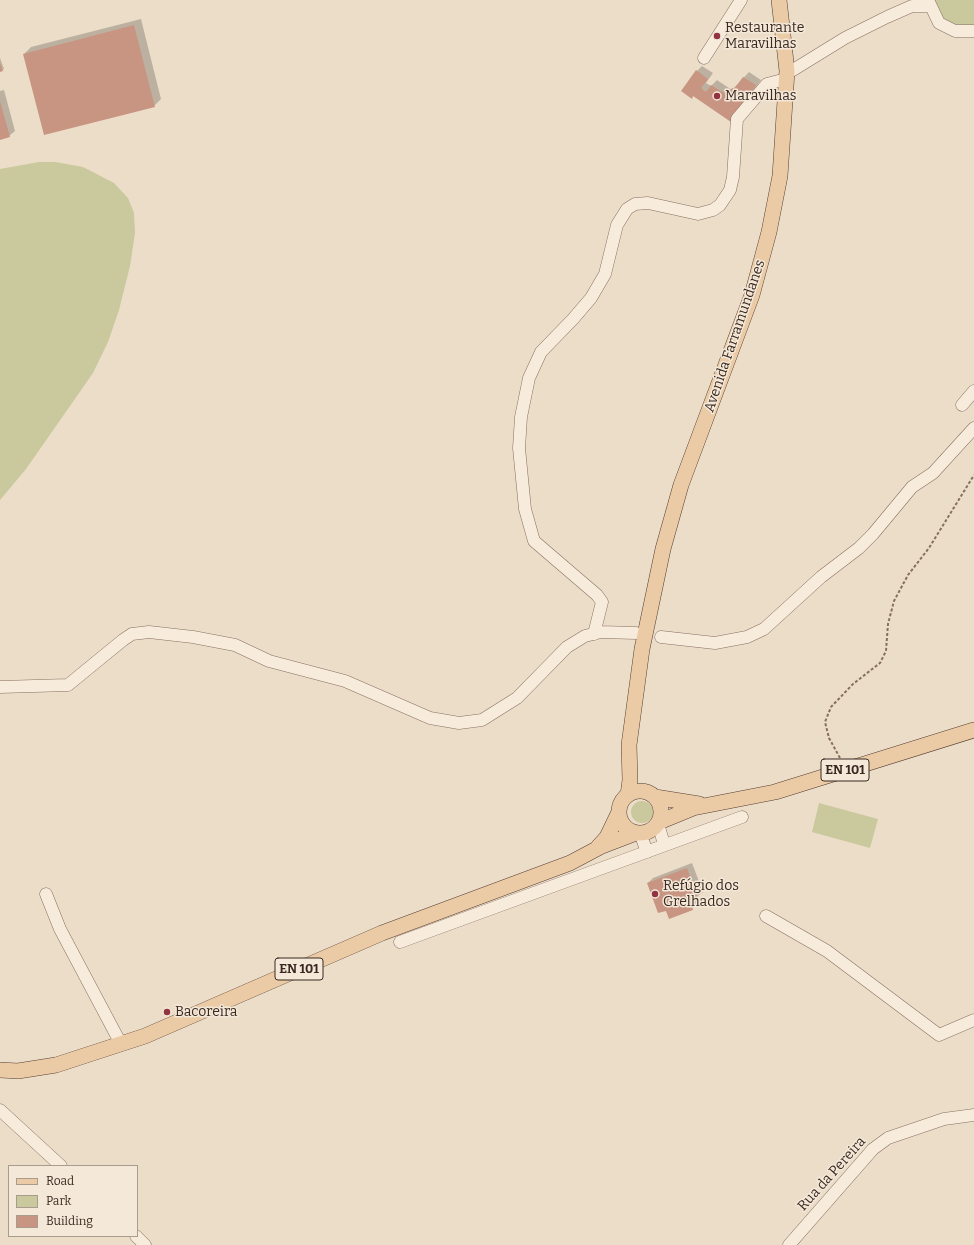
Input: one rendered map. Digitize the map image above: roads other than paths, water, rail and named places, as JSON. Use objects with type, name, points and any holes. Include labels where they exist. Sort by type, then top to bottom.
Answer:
[{"type":"main road","name":"Avenida Farramundanes","points":[[628,795],[630,758],[629,745],[642,648],[663,549],[681,486],[752,295],[769,232],[780,176],[786,75],[779,0]]},
{"type":"main road","name":"EN 101","points":[[714,804],[775,792],[974,730]]},
{"type":"main road","points":[[630,758],[652,795],[661,806],[662,813],[659,823]]},
{"type":"main road","points":[[594,850],[606,837],[619,812],[622,800],[628,795],[638,791],[693,804],[714,804]]},
{"type":"main road","points":[[594,850],[638,833],[650,831],[659,823],[693,808],[714,804]]},
{"type":"main road","points":[[619,812],[623,825],[629,830],[638,833]]},
{"type":"main road","name":"EN 101","points":[[0,1070],[18,1071],[56,1065],[121,1044],[225,1002],[382,933],[570,863],[594,850]]},
{"type":"street","points":[[704,58],[742,0]]},
{"type":"street","points":[[594,634],[602,602],[534,540],[525,509],[519,448],[521,418],[529,378],[540,352],[573,319],[591,298],[605,274],[617,225],[627,209],[635,204],[648,203],[698,214],[713,210],[720,205],[730,190],[733,177],[737,119],[767,84],[786,75],[845,38],[912,6],[929,3],[939,23],[955,31],[974,31]]},
{"type":"street","points":[[962,405],[974,391]]},
{"type":"street","points":[[660,637],[715,643],[747,636],[764,629],[821,577],[859,548],[873,534],[912,487],[933,473],[974,428]]},
{"type":"street","points":[[0,687],[68,685],[132,634],[149,632],[193,636],[234,644],[269,661],[345,681],[430,718],[459,723],[482,720],[517,698],[567,647],[584,636],[601,632],[636,633]]},
{"type":"street","points":[[400,942],[647,852],[664,844],[742,817]]},
{"type":"street","points":[[659,823],[664,844]]},
{"type":"street","points":[[638,833],[647,852]]},
{"type":"street","points":[[46,894],[60,929],[121,1044]]},
{"type":"street","points":[[766,916],[827,951],[939,1035],[974,1020]]},
{"type":"street","points":[[0,1110],[60,1165]]},
{"type":"street","name":"Rua da Pereira","points":[[789,1245],[827,1200],[878,1146],[888,1138],[906,1130],[944,1118],[974,1115]]},
{"type":"street","points":[[137,1237],[145,1245]]},
{"type":"place","name":"Restaurante Maravilhas","points":[[717,36]]},
{"type":"place","name":"Maravilhas","points":[[717,96]]},
{"type":"place","name":"Refúgio dos Grelhados","points":[[655,894]]},
{"type":"place","name":"Bacoreira","points":[[167,1012]]}]
